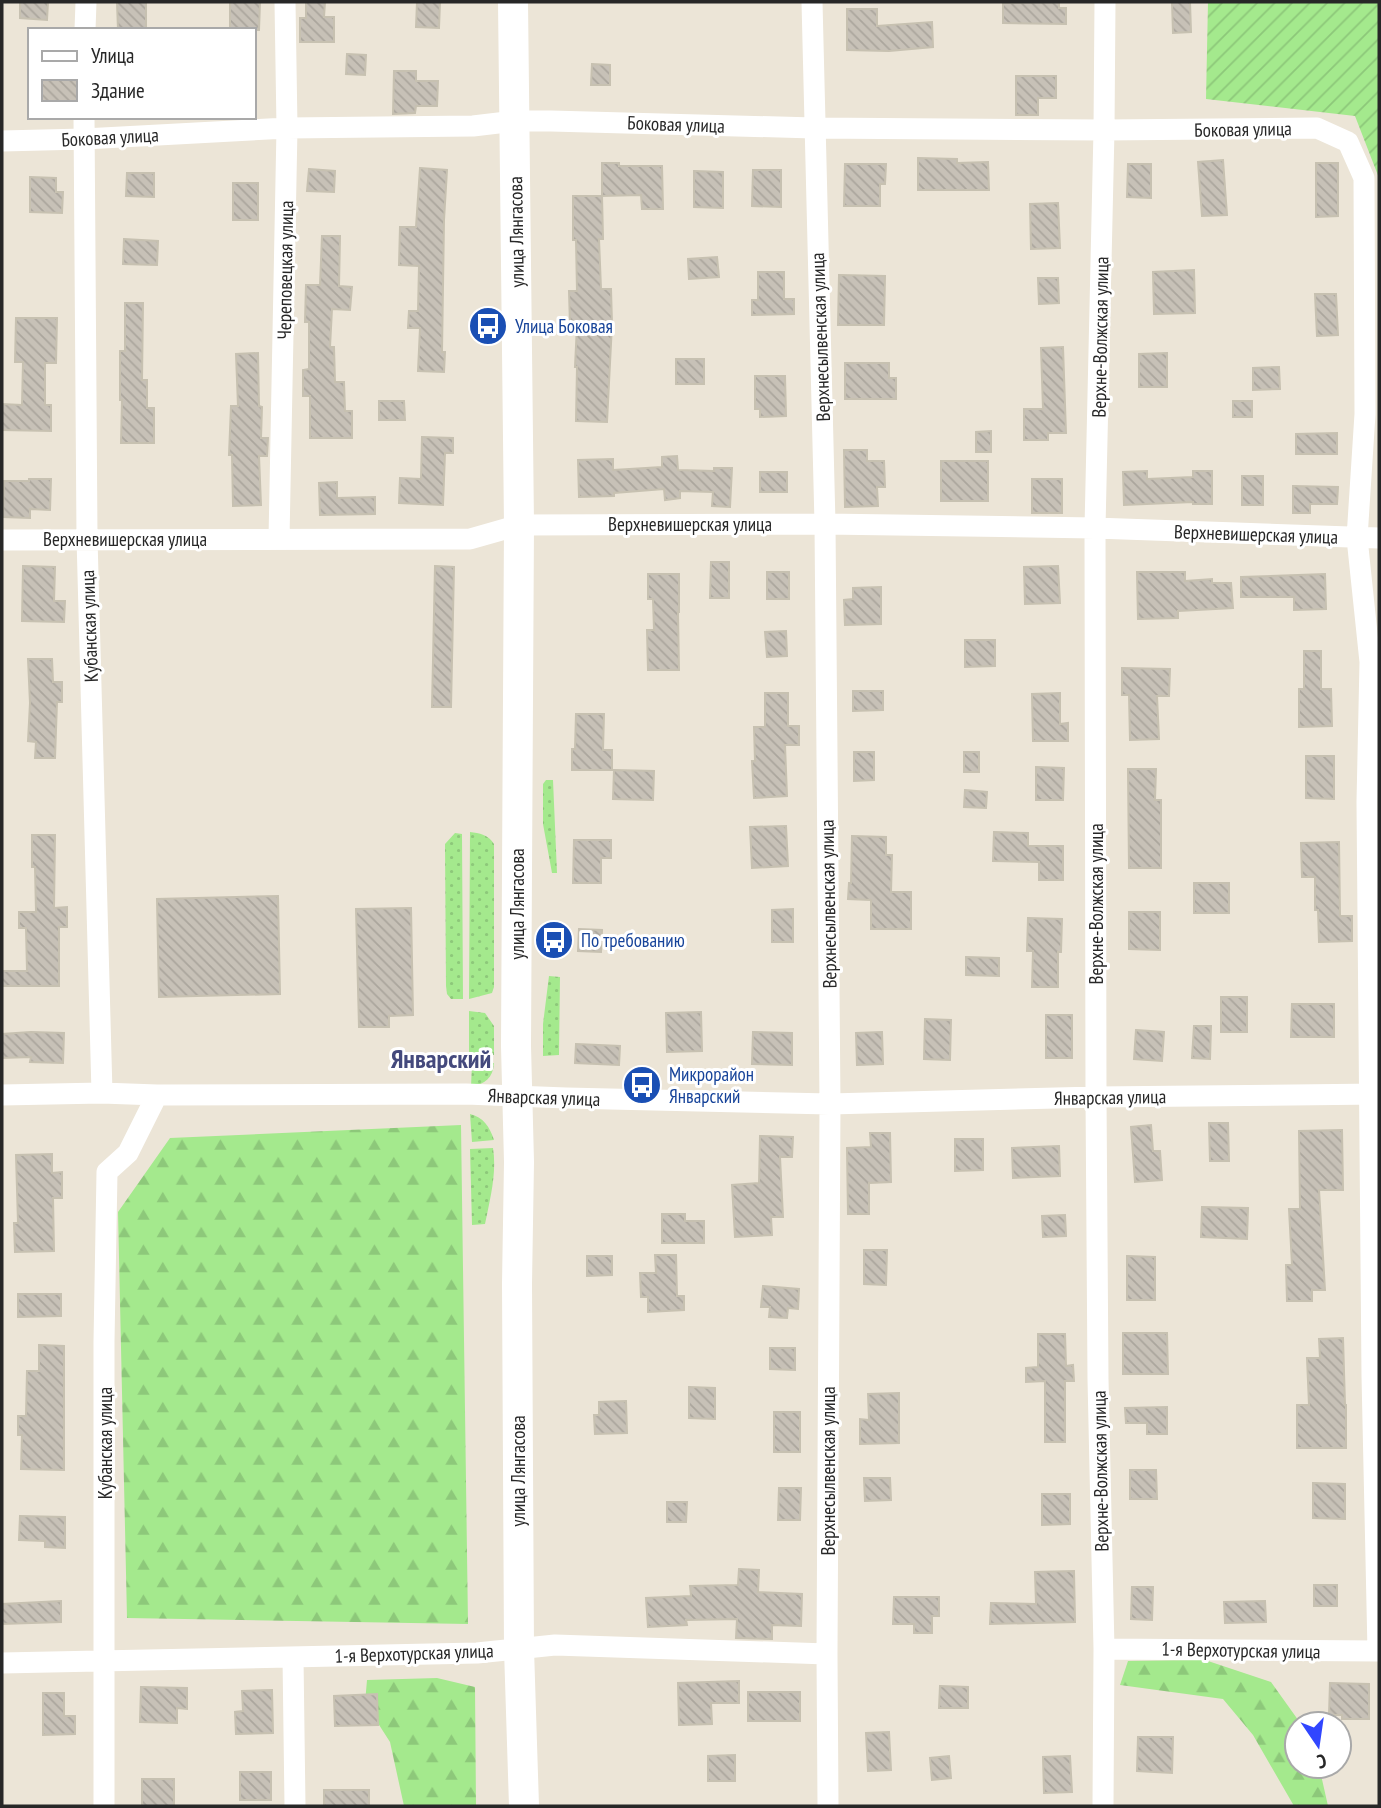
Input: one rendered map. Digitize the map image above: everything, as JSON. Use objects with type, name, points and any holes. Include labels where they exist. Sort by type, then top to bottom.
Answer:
[{"type":"main road","name":"улица Лянгасова","points":[[513,2],[519,525],[516,1046],[519,1649],[524,1806]]},
{"type":"street","points":[[85,28],[86,2]]},
{"type":"street","name":"Череповецкая улица","points":[[279,539],[288,128],[285,2]]},
{"type":"street","name":"Верхнесылвенская улица","points":[[812,2],[825,524],[830,1104],[828,1806]]},
{"type":"street","name":"Верхне-Волжская улица","points":[[1103,1806],[1104,1649],[1096,1097],[1095,528],[1105,2]]},
{"type":"street","name":"Кубанская улица","points":[[84,119],[87,538],[102,1093]]},
{"type":"street","name":"Боковая улица","points":[[2,141],[288,128],[473,126],[515,121],[814,128],[1317,128],[1348,142],[1364,178],[1371,262]]},
{"type":"street","points":[[1371,262],[1357,538],[1370,662],[1373,802],[1379,1651]]},
{"type":"street","name":"Верхневишерская улица","points":[[2,540],[470,539],[519,525],[825,524],[1095,528],[1379,538]]},
{"type":"street","name":"Январская улица","points":[[2,1095],[466,1094],[830,1104],[1096,1097],[1375,1094]]},
{"type":"street","name":"Кубанская улица","points":[[104,1806],[104,1342],[107,1172],[128,1153],[157,1095]]},
{"type":"street","name":"1-я Верхотурская улица","points":[[2,1662],[477,1653],[555,1645],[827,1654]]},
{"type":"street","name":"1-я Верхотурская улица","points":[[1104,1649],[1379,1651]]},
{"type":"street","points":[[293,1657],[295,1806]]},
{"type":"green space","points":[[1208,2],[1379,2],[1379,178],[1355,116],[1206,99]]},
{"type":"green space","points":[[546,780],[553,780],[557,873],[552,873],[543,824],[543,784]]},
{"type":"green space","points":[[470,832],[487,837],[494,844],[494,987],[492,993],[469,999]]},
{"type":"green space","points":[[455,833],[462,834],[463,999],[451,999],[446,986],[445,844]]},
{"type":"green space","points":[[549,976],[560,977],[559,1055],[543,1056],[543,1024]]},
{"type":"green space","points":[[469,1011],[485,1013],[494,1026],[494,1055],[469,1055]]},
{"type":"green space","points":[[472,1063],[494,1063],[487,1080],[471,1087]]},
{"type":"green space","points":[[470,1114],[485,1123],[494,1140],[472,1142]]},
{"type":"green space","points":[[461,1125],[468,1624],[127,1618],[118,1212],[170,1138]]},
{"type":"green space","points":[[493,1148],[494,1176],[485,1224],[472,1225],[470,1149]]},
{"type":"green space","points":[[1205,1660],[1271,1682],[1291,1710],[1283,1710],[1283,1780],[1322,1780],[1328,1806],[1294,1806],[1253,1735],[1223,1699],[1120,1685],[1128,1661]]},
{"type":"green space","points":[[437,1678],[475,1687],[476,1806],[404,1806],[390,1742],[365,1703],[367,1680]]},
{"type":"building","points":[[20,2],[48,2],[47,20],[20,18]]},
{"type":"building","points":[[117,2],[146,2],[146,28],[118,28]]},
{"type":"building","points":[[230,2],[260,2],[259,30],[230,28]]},
{"type":"building","points":[[306,2],[325,2],[324,17],[334,17],[334,42],[300,42],[300,18],[306,18]]},
{"type":"building","points":[[417,2],[440,2],[439,28],[416,27]]},
{"type":"building","points":[[1059,2],[1059,8],[1066,8],[1066,24],[1003,23],[1003,3]]},
{"type":"building","points":[[1172,2],[1190,2],[1191,32],[1173,33]]},
{"type":"building","points":[[847,9],[877,9],[877,26],[932,22],[933,47],[889,51],[847,50]]},
{"type":"building","points":[[347,54],[366,55],[365,75],[346,74]]},
{"type":"building","points":[[592,64],[610,65],[610,85],[591,85]]},
{"type":"building","points":[[394,71],[416,71],[416,81],[438,81],[437,106],[416,106],[415,113],[393,114]]},
{"type":"building","points":[[1016,76],[1056,76],[1056,98],[1038,98],[1038,115],[1016,115]]},
{"type":"building","points":[[918,158],[957,159],[957,163],[988,162],[989,190],[918,190]]},
{"type":"building","points":[[1223,160],[1227,215],[1202,216],[1198,162]]},
{"type":"building","points":[[602,163],[619,163],[619,166],[662,166],[663,209],[642,209],[641,195],[602,196]]},
{"type":"building","points":[[1316,163],[1338,163],[1338,216],[1316,217]]},
{"type":"building","points":[[845,164],[886,164],[885,184],[880,184],[880,206],[844,206]]},
{"type":"building","points":[[1128,164],[1151,164],[1151,198],[1127,197]]},
{"type":"building","points":[[420,168],[447,170],[442,352],[445,352],[444,372],[418,371],[420,328],[408,328],[409,311],[418,311],[419,266],[399,265],[400,227],[416,227]]},
{"type":"building","points":[[309,169],[335,171],[334,192],[307,191]]},
{"type":"building","points":[[753,170],[781,170],[781,207],[752,206]]},
{"type":"building","points":[[694,171],[723,172],[723,208],[694,207]]},
{"type":"building","points":[[127,173],[154,173],[154,197],[126,196]]},
{"type":"building","points":[[30,177],[56,178],[56,192],[63,192],[62,213],[30,212]]},
{"type":"building","points":[[233,183],[258,183],[258,220],[233,220]]},
{"type":"building","points":[[573,196],[602,196],[603,239],[599,239],[601,289],[611,289],[612,324],[607,422],[576,421],[577,325],[570,325],[569,291],[577,291]]},
{"type":"building","points":[[1058,203],[1060,248],[1031,249],[1030,204]]},
{"type":"building","points":[[322,236],[340,236],[339,286],[352,287],[350,310],[332,309],[330,347],[334,347],[335,382],[344,382],[345,411],[352,411],[352,438],[310,438],[310,396],[303,396],[303,370],[309,369],[309,322],[305,322],[306,285],[320,285]]},
{"type":"building","points":[[124,239],[158,241],[157,265],[123,264]]},
{"type":"building","points":[[717,257],[719,277],[689,279],[688,259]]},
{"type":"building","points":[[1194,270],[1195,313],[1154,314],[1153,272]]},
{"type":"building","points":[[758,272],[784,272],[784,299],[794,299],[794,314],[752,315],[752,300],[758,300]]},
{"type":"building","points":[[839,275],[885,276],[884,325],[838,325]]},
{"type":"building","points":[[1038,278],[1058,278],[1059,303],[1039,304]]},
{"type":"building","points":[[1315,294],[1336,294],[1338,335],[1317,336]]},
{"type":"building","points":[[125,303],[143,303],[142,380],[147,380],[147,408],[154,408],[154,443],[121,443],[120,351],[125,351]]},
{"type":"building","points":[[16,318],[57,318],[56,363],[45,363],[45,405],[51,405],[51,431],[2,430],[2,404],[22,405],[23,362],[15,362]]},
{"type":"building","points":[[1063,347],[1066,433],[1048,433],[1048,440],[1024,440],[1024,409],[1043,409],[1041,348]]},
{"type":"building","points":[[258,353],[261,438],[268,438],[267,456],[259,456],[261,505],[233,506],[232,455],[229,455],[231,406],[238,406],[236,354]]},
{"type":"building","points":[[1167,353],[1167,387],[1139,387],[1139,354]]},
{"type":"building","points":[[676,359],[704,359],[704,384],[676,384]]},
{"type":"building","points":[[845,363],[889,363],[889,378],[896,378],[896,399],[845,399]]},
{"type":"building","points":[[1279,367],[1280,389],[1253,390],[1253,368]]},
{"type":"building","points":[[755,376],[785,376],[786,416],[760,417],[760,409],[755,409]]},
{"type":"building","points":[[379,401],[404,401],[405,420],[379,420]]},
{"type":"building","points":[[1233,401],[1252,401],[1252,417],[1233,417]]},
{"type":"building","points":[[991,431],[991,452],[976,452],[976,432]]},
{"type":"building","points":[[1337,433],[1337,454],[1296,454],[1296,434]]},
{"type":"building","points":[[422,437],[453,438],[453,453],[445,453],[443,505],[399,503],[400,478],[421,479]]},
{"type":"building","points":[[844,450],[867,450],[867,461],[884,461],[885,487],[877,487],[878,506],[845,507]]},
{"type":"building","points":[[677,456],[678,470],[714,471],[714,468],[732,468],[730,507],[712,506],[713,492],[680,491],[680,498],[665,500],[664,489],[614,493],[614,496],[579,497],[578,460],[613,459],[613,470],[662,467],[662,457]]},
{"type":"building","points":[[941,461],[988,461],[988,501],[941,501]]},
{"type":"building","points":[[1147,471],[1147,479],[1193,477],[1193,471],[1212,471],[1212,504],[1193,502],[1124,505],[1123,472]]},
{"type":"building","points":[[760,472],[787,472],[787,492],[760,492]]},
{"type":"building","points":[[1242,476],[1263,476],[1263,505],[1242,505]]},
{"type":"building","points":[[51,479],[50,510],[30,509],[30,518],[3,517],[4,481]]},
{"type":"building","points":[[1032,479],[1062,479],[1062,513],[1032,513]]},
{"type":"building","points":[[337,482],[337,498],[375,497],[375,514],[320,515],[319,483]]},
{"type":"building","points":[[1293,486],[1338,487],[1337,504],[1310,504],[1310,513],[1293,513]]},
{"type":"building","points":[[711,562],[729,562],[729,598],[710,598]]},
{"type":"building","points":[[23,566],[55,567],[54,601],[65,601],[64,622],[22,621]]},
{"type":"building","points":[[435,566],[454,567],[451,707],[432,707]]},
{"type":"building","points":[[1058,566],[1060,603],[1025,604],[1024,567]]},
{"type":"building","points":[[767,572],[789,572],[789,599],[767,599]]},
{"type":"building","points":[[1137,572],[1185,572],[1185,581],[1212,579],[1212,583],[1231,583],[1233,608],[1178,611],[1178,618],[1138,619]]},
{"type":"building","points":[[648,574],[679,574],[679,670],[648,670],[647,630],[654,630],[653,599],[648,599]]},
{"type":"building","points":[[1325,574],[1326,609],[1294,610],[1294,597],[1241,597],[1241,577]]},
{"type":"building","points":[[881,587],[881,624],[845,625],[844,600],[853,599],[853,588]]},
{"type":"building","points":[[786,631],[787,656],[767,657],[765,632]]},
{"type":"building","points":[[965,640],[995,640],[995,666],[965,667]]},
{"type":"building","points":[[1304,651],[1321,651],[1321,689],[1331,689],[1332,726],[1299,727],[1299,689],[1304,689]]},
{"type":"building","points":[[28,659],[52,659],[53,682],[62,682],[62,702],[57,702],[55,758],[35,758],[36,742],[28,741]]},
{"type":"building","points":[[1122,668],[1170,669],[1169,696],[1157,696],[1159,739],[1130,740],[1129,695],[1122,695]]},
{"type":"building","points":[[853,691],[883,691],[883,710],[853,711]]},
{"type":"building","points":[[765,693],[788,693],[788,726],[799,726],[799,745],[785,745],[787,796],[754,798],[754,727],[765,727]]},
{"type":"building","points":[[1060,693],[1060,724],[1068,723],[1068,741],[1033,741],[1032,694]]},
{"type":"building","points":[[576,714],[604,714],[603,750],[612,750],[612,770],[572,770]]},
{"type":"building","points":[[854,752],[874,752],[874,780],[854,781]]},
{"type":"building","points":[[964,752],[979,752],[979,772],[964,772]]},
{"type":"building","points":[[1306,756],[1334,756],[1334,799],[1306,798]]},
{"type":"building","points":[[1036,767],[1064,768],[1063,800],[1036,800]]},
{"type":"building","points":[[1128,769],[1156,769],[1155,800],[1161,800],[1161,868],[1129,868]]},
{"type":"building","points":[[614,770],[654,771],[653,800],[613,799]]},
{"type":"building","points":[[965,790],[987,792],[986,808],[964,807]]},
{"type":"building","points":[[786,826],[788,866],[752,868],[750,827]]},
{"type":"building","points":[[994,832],[1028,833],[1028,846],[1063,846],[1063,880],[1039,880],[1039,862],[993,861]]},
{"type":"building","points":[[32,835],[55,835],[54,908],[67,907],[67,927],[59,927],[59,986],[2,986],[2,971],[27,971],[26,928],[19,928],[19,912],[36,912]]},
{"type":"building","points":[[852,836],[886,837],[886,855],[892,855],[891,892],[911,892],[911,929],[871,929],[871,900],[848,899]]},
{"type":"building","points":[[574,840],[611,840],[611,858],[601,858],[601,883],[573,883]]},
{"type":"building","points":[[1339,842],[1340,916],[1352,916],[1352,941],[1319,942],[1315,877],[1302,877],[1301,843]]},
{"type":"building","points":[[1194,883],[1229,883],[1229,913],[1194,913]]},
{"type":"building","points":[[278,896],[280,994],[159,997],[157,899]]},
{"type":"building","points":[[411,908],[413,1015],[389,1016],[389,1027],[359,1027],[356,909]]},
{"type":"building","points":[[793,909],[793,942],[772,942],[772,910]]},
{"type":"building","points":[[1129,912],[1160,912],[1160,950],[1129,949]]},
{"type":"building","points":[[1028,918],[1062,919],[1058,987],[1032,987],[1033,951],[1027,951]]},
{"type":"building","points":[[579,929],[602,930],[601,952],[578,951]]},
{"type":"building","points":[[966,957],[999,958],[999,976],[966,975]]},
{"type":"building","points":[[1221,997],[1247,997],[1247,1032],[1221,1032]]},
{"type":"building","points":[[1292,1004],[1334,1004],[1334,1037],[1291,1037]]},
{"type":"building","points":[[701,1012],[702,1051],[667,1052],[666,1013]]},
{"type":"building","points":[[1046,1015],[1072,1015],[1072,1058],[1046,1058]]},
{"type":"building","points":[[925,1019],[951,1020],[950,1060],[924,1059]]},
{"type":"building","points":[[1194,1026],[1211,1026],[1210,1059],[1192,1058]]},
{"type":"building","points":[[1136,1030],[1164,1032],[1162,1061],[1134,1059]]},
{"type":"building","points":[[753,1032],[792,1033],[792,1065],[752,1064]]},
{"type":"building","points":[[882,1032],[883,1064],[857,1065],[856,1033]]},
{"type":"building","points":[[64,1033],[63,1063],[30,1062],[31,1057],[2,1058],[2,1034]]},
{"type":"building","points":[[576,1044],[620,1046],[619,1065],[575,1063]]},
{"type":"building","points":[[1209,1123],[1228,1123],[1229,1161],[1210,1161]]},
{"type":"building","points":[[1151,1125],[1153,1151],[1160,1151],[1162,1180],[1135,1182],[1131,1127]]},
{"type":"building","points":[[1342,1130],[1343,1190],[1319,1190],[1325,1290],[1312,1290],[1312,1301],[1287,1301],[1286,1265],[1292,1265],[1289,1209],[1300,1209],[1299,1131]]},
{"type":"building","points":[[870,1133],[890,1133],[891,1182],[869,1183],[869,1214],[848,1214],[847,1148],[871,1147]]},
{"type":"building","points":[[760,1136],[793,1137],[792,1157],[780,1157],[783,1217],[771,1217],[772,1235],[735,1237],[732,1185],[759,1183]]},
{"type":"building","points":[[955,1139],[983,1139],[983,1170],[955,1171]]},
{"type":"building","points":[[1059,1146],[1060,1176],[1013,1178],[1012,1148]]},
{"type":"building","points":[[52,1154],[52,1173],[62,1172],[62,1198],[53,1198],[54,1251],[15,1252],[14,1223],[18,1223],[16,1155]]},
{"type":"building","points":[[1202,1207],[1248,1208],[1247,1239],[1201,1237]]},
{"type":"building","points":[[662,1214],[685,1214],[685,1221],[704,1221],[704,1243],[662,1243]]},
{"type":"building","points":[[1065,1215],[1066,1236],[1043,1237],[1042,1216]]},
{"type":"building","points":[[864,1250],[887,1250],[886,1285],[864,1284]]},
{"type":"building","points":[[655,1255],[676,1255],[677,1296],[684,1296],[684,1310],[648,1312],[648,1297],[641,1297],[640,1273],[656,1273]]},
{"type":"building","points":[[587,1256],[612,1256],[612,1275],[587,1276]]},
{"type":"building","points":[[1127,1256],[1155,1257],[1155,1300],[1127,1300]]},
{"type":"building","points":[[763,1286],[799,1289],[798,1309],[788,1308],[787,1318],[769,1317],[770,1307],[761,1307]]},
{"type":"building","points":[[18,1294],[61,1294],[61,1316],[18,1317]]},
{"type":"building","points":[[1123,1333],[1167,1333],[1168,1374],[1123,1374]]},
{"type":"building","points":[[1038,1334],[1065,1334],[1066,1366],[1073,1365],[1074,1381],[1065,1381],[1065,1442],[1045,1442],[1045,1381],[1026,1382],[1026,1368],[1038,1367]]},
{"type":"building","points":[[1343,1338],[1346,1448],[1297,1448],[1297,1405],[1309,1405],[1307,1358],[1320,1358],[1319,1339]]},
{"type":"building","points":[[39,1345],[64,1346],[64,1470],[21,1469],[22,1435],[18,1435],[18,1416],[26,1416],[27,1371],[39,1371]]},
{"type":"building","points":[[770,1348],[795,1348],[795,1370],[770,1369]]},
{"type":"building","points":[[689,1387],[715,1388],[715,1419],[689,1418]]},
{"type":"building","points":[[899,1393],[899,1443],[860,1444],[860,1419],[869,1420],[868,1394]]},
{"type":"building","points":[[626,1401],[627,1433],[595,1434],[594,1415],[599,1415],[599,1402]]},
{"type":"building","points":[[1167,1407],[1167,1434],[1147,1434],[1147,1423],[1126,1423],[1125,1408]]},
{"type":"building","points":[[774,1412],[800,1412],[800,1452],[774,1452]]},
{"type":"building","points":[[1130,1470],[1156,1470],[1157,1499],[1130,1499]]},
{"type":"building","points":[[864,1478],[890,1478],[891,1500],[865,1501]]},
{"type":"building","points":[[1313,1483],[1345,1484],[1345,1519],[1313,1518]]},
{"type":"building","points":[[779,1488],[801,1488],[800,1520],[778,1520]]},
{"type":"building","points":[[1042,1494],[1070,1494],[1070,1524],[1042,1525]]},
{"type":"building","points":[[667,1502],[687,1502],[686,1522],[667,1522]]},
{"type":"building","points":[[20,1516],[65,1517],[65,1548],[45,1547],[45,1541],[19,1540]]},
{"type":"building","points":[[739,1569],[759,1570],[758,1592],[802,1594],[801,1626],[772,1625],[772,1639],[736,1638],[737,1619],[686,1620],[687,1625],[648,1627],[646,1598],[691,1596],[690,1586],[738,1585]]},
{"type":"building","points":[[1074,1571],[1075,1622],[990,1624],[991,1603],[1036,1604],[1035,1572]]},
{"type":"building","points":[[1314,1585],[1337,1585],[1337,1606],[1314,1606]]},
{"type":"building","points":[[1132,1587],[1153,1587],[1152,1620],[1131,1619]]},
{"type":"building","points":[[894,1597],[939,1597],[939,1616],[932,1616],[932,1633],[914,1633],[914,1624],[893,1624]]},
{"type":"building","points":[[61,1601],[61,1622],[2,1624],[2,1604]]},
{"type":"building","points":[[1265,1601],[1266,1622],[1225,1623],[1224,1602]]},
{"type":"building","points":[[739,1681],[739,1703],[711,1703],[712,1724],[679,1725],[678,1683]]},
{"type":"building","points":[[1330,1683],[1369,1684],[1369,1719],[1353,1719],[1353,1710],[1329,1710]]},
{"type":"building","points":[[940,1686],[968,1687],[968,1708],[939,1708]]},
{"type":"building","points":[[141,1687],[187,1688],[187,1709],[177,1708],[177,1723],[140,1722]]},
{"type":"building","points":[[272,1690],[273,1733],[236,1734],[235,1712],[243,1711],[242,1691]]},
{"type":"building","points":[[748,1692],[800,1692],[800,1721],[748,1721]]},
{"type":"building","points":[[43,1693],[64,1693],[64,1716],[75,1716],[75,1734],[43,1735]]},
{"type":"building","points":[[377,1694],[378,1725],[335,1726],[334,1696]]},
{"type":"building","points":[[889,1732],[891,1770],[868,1771],[866,1733]]},
{"type":"building","points":[[1138,1737],[1173,1737],[1172,1773],[1137,1771]]},
{"type":"building","points":[[735,1755],[735,1781],[708,1781],[708,1756]]},
{"type":"building","points":[[949,1756],[951,1778],[932,1780],[930,1758]]},
{"type":"building","points":[[1070,1756],[1072,1792],[1044,1793],[1043,1757]]},
{"type":"building","points":[[240,1772],[271,1772],[271,1800],[240,1800]]},
{"type":"building","points":[[142,1779],[174,1779],[174,1806],[142,1806]]},
{"type":"building","points":[[324,1790],[369,1790],[369,1806],[324,1806]]},
{"type":"place","name":"Улица Боковая","points":[[488,326]]},
{"type":"place","name":"По требованию","points":[[554,940]]},
{"type":"place","name":"Микрорайон Январский","points":[[642,1085]]},
{"type":"district","name":"Январский","points":[[441,1058]]}]
